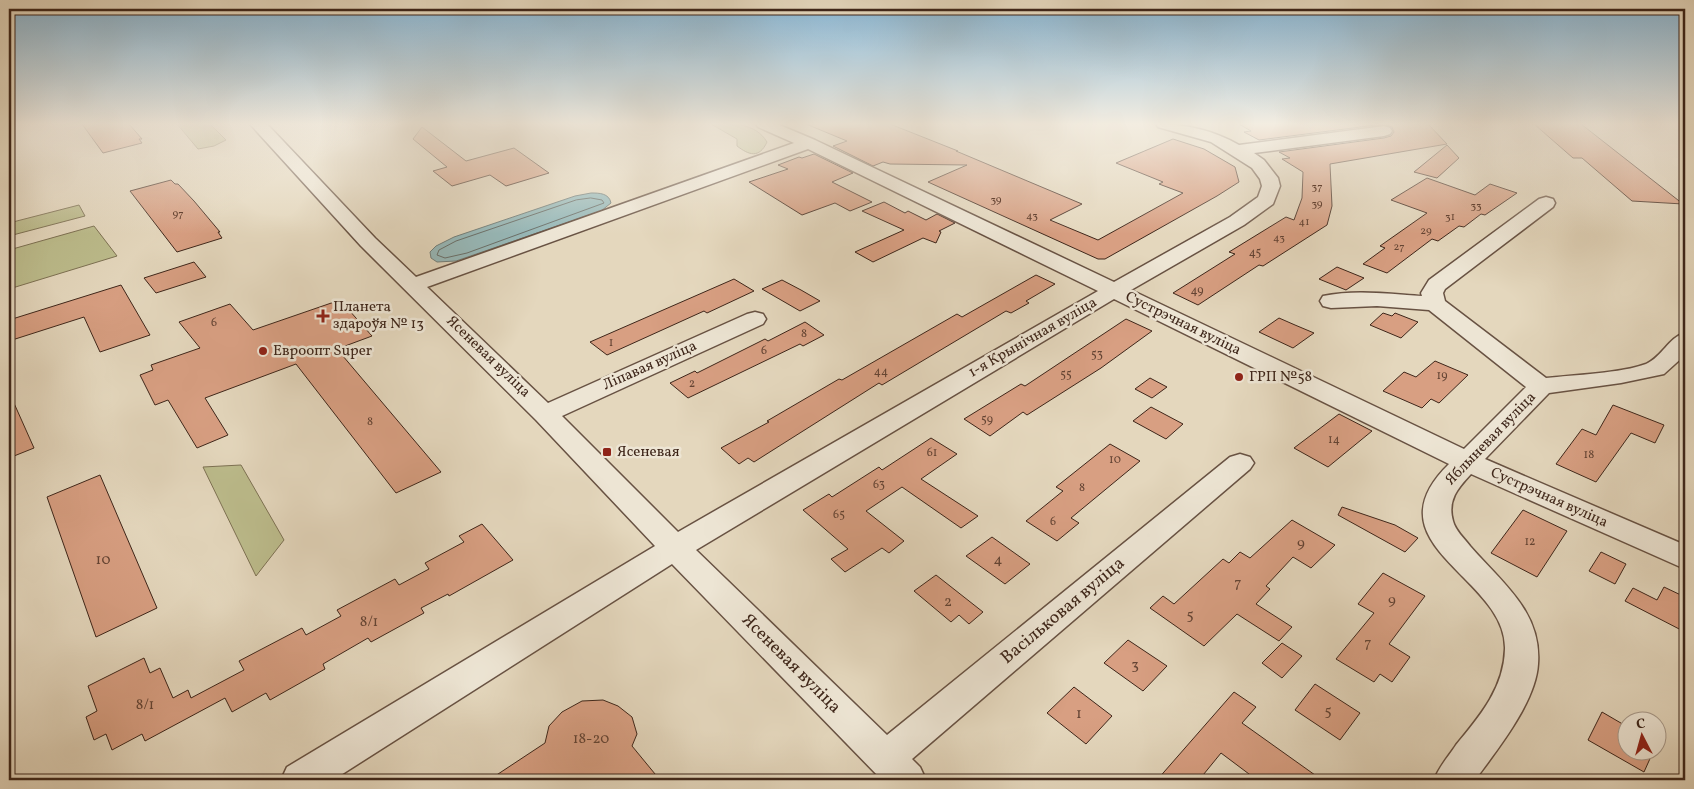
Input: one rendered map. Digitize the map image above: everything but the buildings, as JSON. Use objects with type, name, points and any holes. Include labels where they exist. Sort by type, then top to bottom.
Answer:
[{"type":"street","name":"Ясеневая вуліца","points":[[292,161],[368,242],[545,414],[675,548],[896,769]]},
{"type":"street","points":[[413,285],[759,161]]},
{"type":"street","name":"Сустрэчная вуліца","points":[[846,161],[1466,461],[1685,558]]},
{"type":"street","name":"1-я Крынічная вуліца","points":[[675,548],[1115,290],[1237,222],[1266,200],[1271,186],[1269,178],[1253,161]]},
{"type":"street","points":[[1435,304],[1432,293],[1437,285],[1546,203]]},
{"type":"street","points":[[1331,301],[1377,299],[1435,304],[1541,386]]},
{"type":"street","name":"Ліпавая вуліца","points":[[545,414],[755,319]]},
{"type":"street","name":"Яблыневая вуліца","points":[[1453,780],[1504,707],[1514,687],[1521,666],[1522,644],[1516,622],[1501,598],[1458,553],[1441,531],[1436,514],[1444,485],[1541,386],[1630,375],[1654,369],[1674,355],[1685,340]]},
{"type":"street","name":"Васільковая вуліца","points":[[896,769],[1240,463]]},
{"type":"street","points":[[300,780],[675,548]]},
{"type":"green space","points":[[79,205],[85,216],[9,236],[9,223]]},
{"type":"green space","points":[[94,226],[117,256],[9,289],[9,250]]},
{"type":"green space","points":[[241,465],[284,540],[256,576],[203,467]]},
{"type":"water","points":[[591,193],[606,195],[611,203],[601,211],[456,261],[437,262],[431,258],[430,252],[436,246],[454,237],[575,196]]},
{"type":"place","name":"Планета здароўя № 13","points":[[323,316]]},
{"type":"place","name":"Евроопт Super","points":[[263,351]]},
{"type":"place","name":"ГРП №58","points":[[1239,377]]},
{"type":"place","name":"Ясеневая","points":[[607,452]]}]
